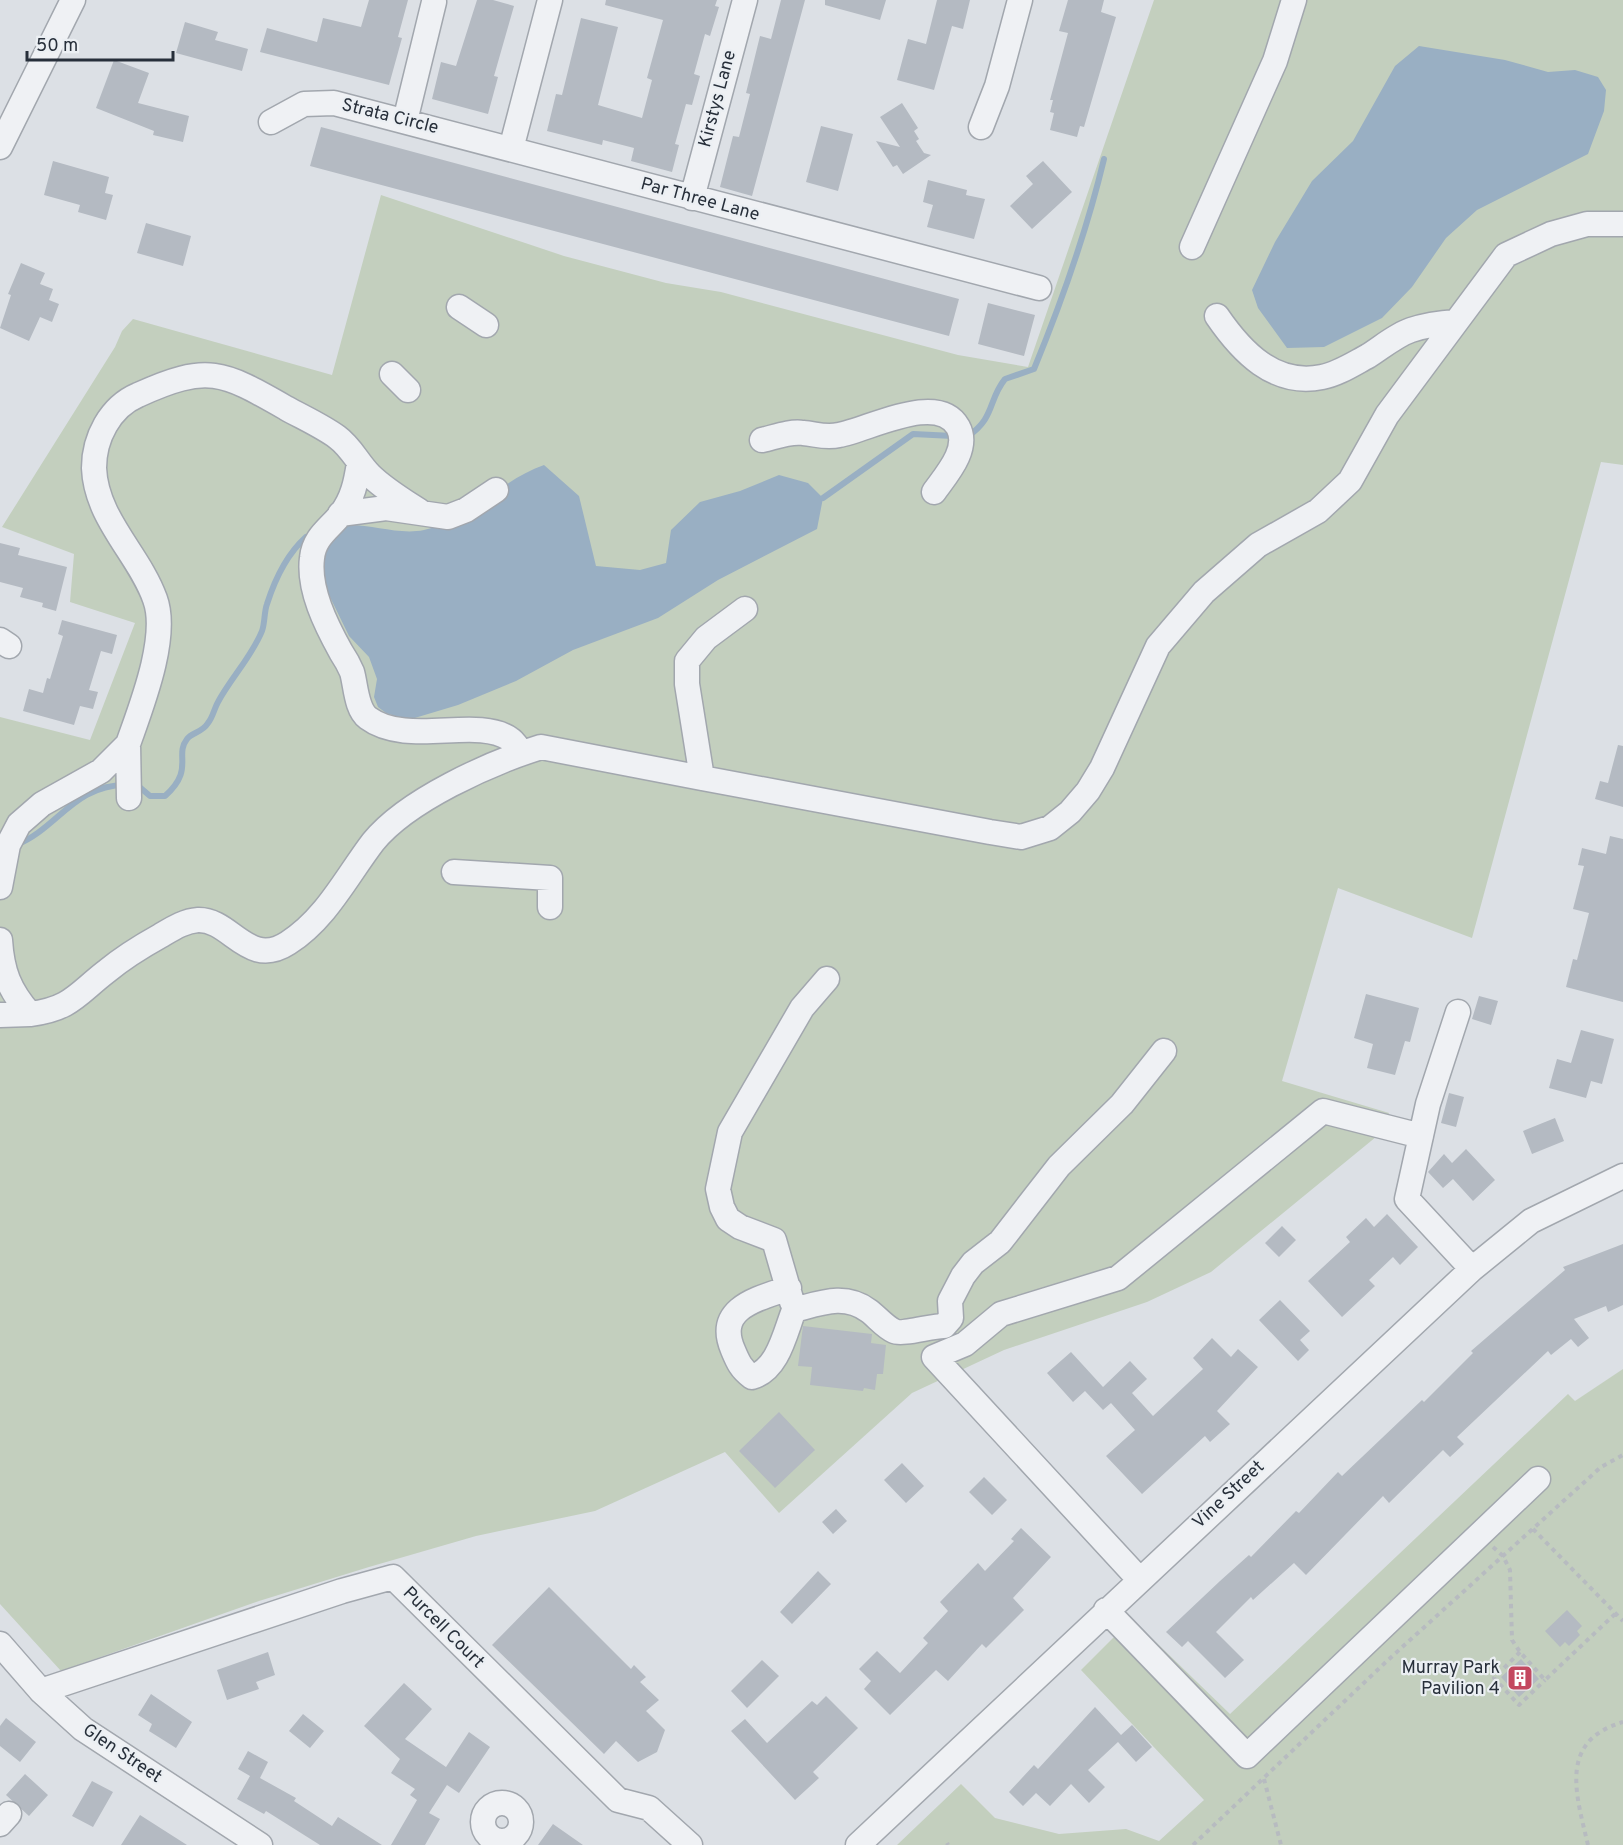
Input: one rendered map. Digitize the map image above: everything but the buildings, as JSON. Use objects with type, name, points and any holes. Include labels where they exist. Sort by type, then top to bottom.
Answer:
[{"type":"street","points":[[0,147],[71,0]]},
{"type":"street","points":[[511,149],[550,0]]},
{"type":"street","name":"Kirstys Lane","points":[[692,198],[745,0]]},
{"type":"street","points":[[981,127],[997,86],[1020,0]]},
{"type":"street","points":[[1192,247],[1275,61],[1294,0]]},
{"type":"street","points":[[405,121],[434,2]]},
{"type":"street","name":"Strata Circle","points":[[271,122],[294,108],[323,102],[511,149]]},
{"type":"street","name":"Par Three Lane","points":[[511,149],[1039,288]]},
{"type":"street","points":[[0,1015],[50,1012],[72,1002],[116,964],[181,924],[198,920],[215,924],[238,941],[254,949],[271,950],[288,943],[322,912],[373,842],[394,819],[428,797],[522,753],[541,747],[1021,837],[1050,828],[1070,812],[1088,791],[1102,768],[1158,646],[1204,592],[1258,545],[1318,511],[1350,481],[1387,415],[1506,255],[1551,234],[1587,224],[1623,224]]},
{"type":"street","points":[[459,307],[486,325]]},
{"type":"street","points":[[1217,316],[1235,342],[1254,360],[1277,373],[1296,378],[1322,377],[1346,368],[1409,330],[1456,322]]},
{"type":"street","points":[[129,798],[128,744],[144,698],[159,634],[156,600],[100,498],[94,469],[97,442],[110,417],[133,397],[166,382],[198,374],[224,376],[337,437],[371,476],[421,512]]},
{"type":"street","points":[[762,440],[801,432],[822,437],[840,435],[909,414],[935,411],[954,420],[960,430],[960,450],[934,492]]},
{"type":"street","points":[[359,464],[355,489],[340,514],[321,532],[312,556],[311,582],[338,647],[351,670],[358,699],[367,718],[386,727],[421,732],[486,730],[510,739],[522,753]]},
{"type":"street","points":[[340,514],[386,508],[448,517],[466,510],[496,490]]},
{"type":"street","points":[[702,778],[687,684],[687,661],[706,638],[745,609]]},
{"type":"street","points":[[0,887],[8,845],[19,824],[42,804],[101,771],[128,744]]},
{"type":"street","points":[[454,872],[550,878],[550,907]]},
{"type":"street","points":[[0,940],[1,961],[13,995],[30,1014]]},
{"type":"street","points":[[827,979],[802,1008],[730,1132],[718,1189],[722,1207],[728,1219],[740,1227],[774,1240],[791,1299],[837,1299],[857,1302],[895,1332],[908,1333],[917,1328],[944,1326],[951,1318],[950,1301],[963,1276],[973,1263],[1000,1242],[1059,1166],[1122,1104],[1164,1051]]},
{"type":"street","points":[[1458,1012],[1428,1104],[1407,1199],[1472,1269]]},
{"type":"street","points":[[1139,1579],[965,1394],[934,1357],[965,1344],[1001,1314],[1118,1278],[1323,1111],[1421,1136]]},
{"type":"street","name":"Vine Street","points":[[858,1845],[1472,1269],[1531,1221],[1623,1176]]},
{"type":"street","points":[[1106,1610],[1247,1756],[1538,1479]]},
{"type":"street","name":"Purcell Court","points":[[41,1691],[393,1577],[618,1800],[649,1808],[690,1845]]},
{"type":"street","name":"Glen Street","points":[[0,1644],[41,1691],[83,1729],[260,1845]]},
{"type":"path","points":[[1193,1845],[1388,1660],[1601,1467],[1623,1455]]},
{"type":"path","points":[[1533,1529],[1623,1621]]},
{"type":"path","points":[[1503,1556],[1510,1570],[1512,1640],[1545,1680]]},
{"type":"path","points":[[1520,1652],[1494,1678],[1519,1705],[1616,1613]]},
{"type":"path","points":[[1588,1845],[1579,1804],[1576,1771],[1580,1755],[1588,1740],[1605,1727],[1623,1722]]},
{"type":"path","points":[[1264,1779],[1281,1845]]},
{"type":"green space","points":[[1154,0],[1623,0],[1623,465],[1601,462],[1472,938],[1338,888],[1282,1081],[1389,1113],[1382,1132],[1211,1272],[1147,1302],[1004,1350],[912,1393],[779,1513],[725,1452],[595,1511],[476,1536],[369,1567],[259,1601],[61,1671],[0,1604],[0,717],[90,740],[135,623],[70,602],[74,554],[2,527],[115,347],[122,331],[133,319],[332,375],[381,195],[564,256],[666,283],[721,292],[958,355],[1028,367]]},
{"type":"green space","points":[[1623,1369],[1623,1845],[897,1845],[961,1784],[995,1818],[1059,1834],[1126,1829],[1159,1841],[1204,1800],[1081,1670],[1132,1619],[1230,1714],[1568,1394],[1575,1401]]},
{"type":"water","points":[[1419,46],[1505,60],[1548,72],[1575,70],[1598,77],[1606,90],[1604,111],[1588,154],[1477,210],[1446,238],[1412,287],[1382,318],[1324,347],[1287,348],[1258,308],[1252,290],[1275,242],[1312,181],[1353,141],[1395,66]]},
{"type":"water","points":[[544,465],[579,496],[596,566],[640,570],[666,563],[671,530],[700,502],[740,491],[779,475],[808,483],[823,498],[817,529],[718,580],[658,618],[573,650],[516,681],[458,705],[408,720],[386,713],[378,707],[374,697],[377,679],[369,657],[349,636],[329,595],[320,565],[333,531],[350,525],[415,531],[441,525],[471,509],[513,480]]},
{"type":"waterway","points":[[968,436],[987,416],[1005,379],[1034,369],[1073,265],[1104,159]]},
{"type":"waterway","points":[[823,498],[913,434],[953,436]]},
{"type":"waterway","points":[[136,784],[150,796],[165,796],[174,786],[182,771],[182,751],[187,739],[203,729],[210,721],[223,693],[253,649],[262,631],[266,607],[278,576],[287,559],[306,537]]},
{"type":"waterway","points":[[16,845],[43,829],[92,792],[125,785]]},
{"type":"place","name":"Murray Park Pavilion 4","points":[[1520,1678]]}]
